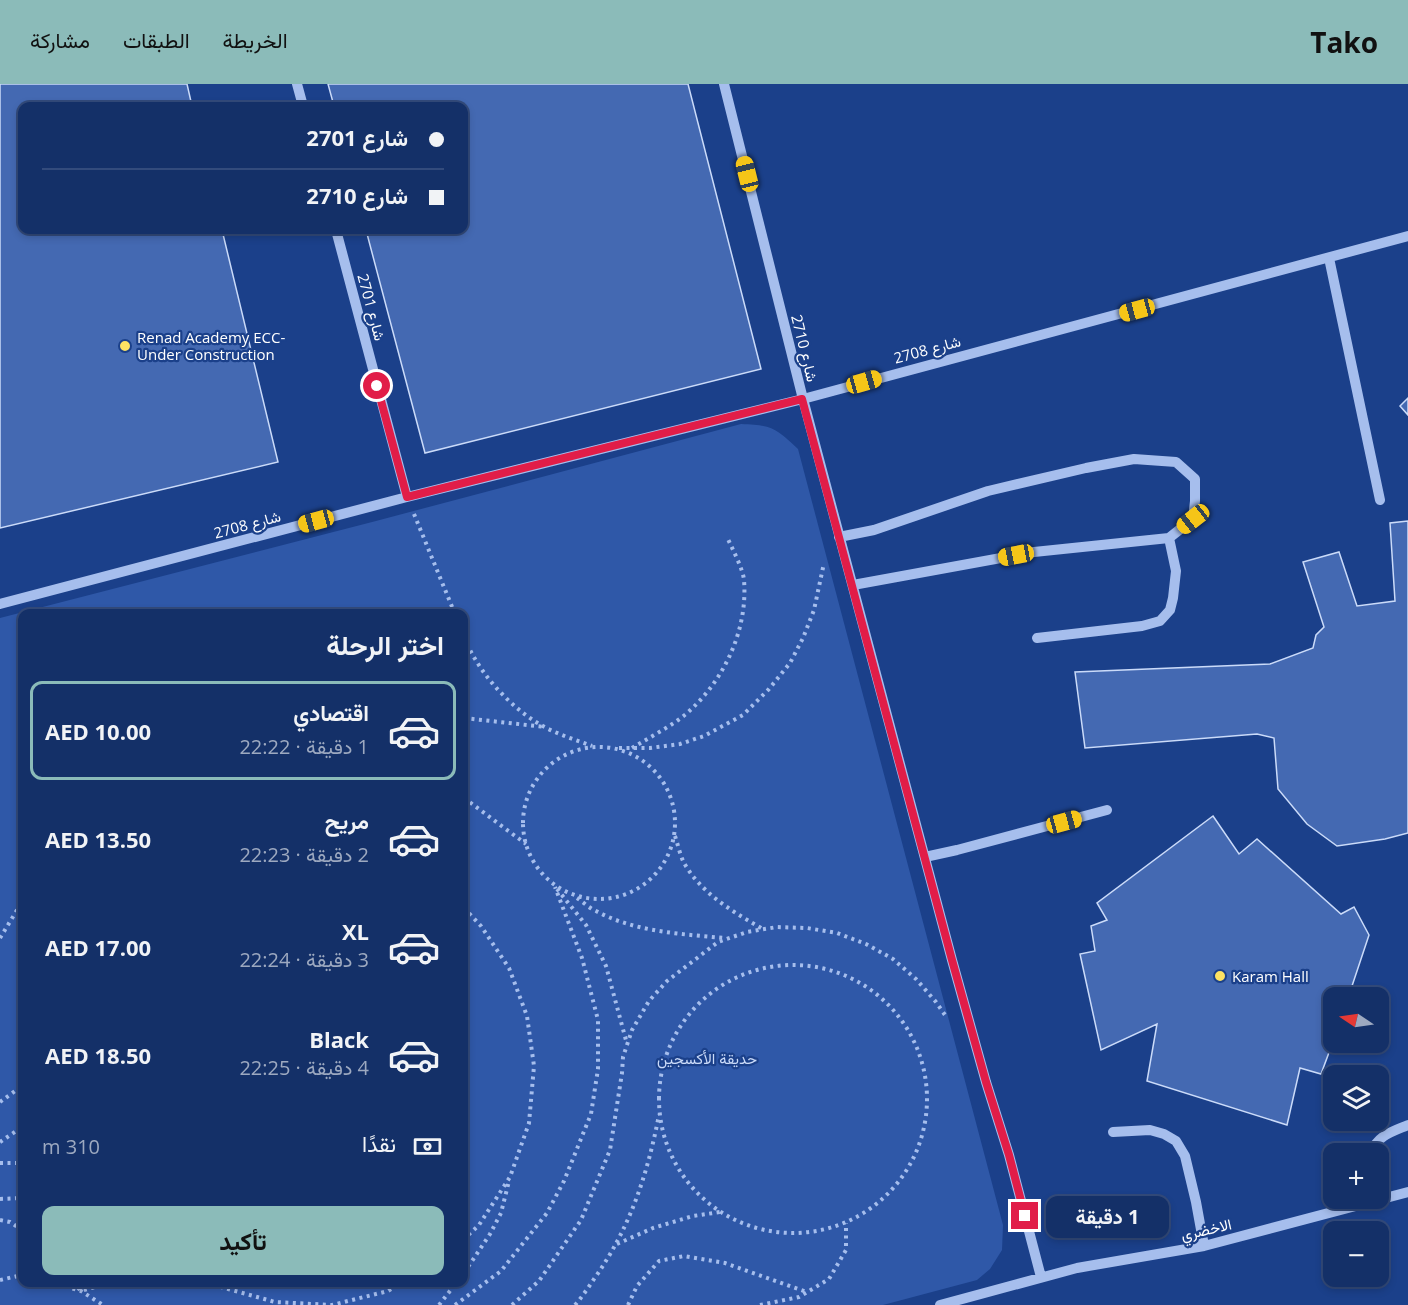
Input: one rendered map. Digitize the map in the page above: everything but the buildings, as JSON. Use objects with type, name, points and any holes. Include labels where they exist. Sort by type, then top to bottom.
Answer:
[{"type":"street","points":[[297,84],[302,102]]},
{"type":"street","name":"شارع 2710","points":[[724,84],[802,399],[986,1082],[1009,1155],[1041,1277]]},
{"type":"street","name":"شارع 2701","points":[[337,234],[407,497]]},
{"type":"street","name":"شارع 2708","points":[[0,604],[407,497],[802,399],[1408,236]]},
{"type":"street","points":[[1329,258],[1380,500]]},
{"type":"street","points":[[839,537],[874,530],[988,491],[1134,459],[1176,462],[1195,479],[1193,519],[1168,538],[1034,552],[853,585]]},
{"type":"street","points":[[1037,638],[1142,626],[1160,621],[1170,610],[1176,571],[1168,538]]},
{"type":"street","points":[[925,857],[1107,810]]},
{"type":"street","points":[[1375,1143],[1385,1134],[1408,1125]]},
{"type":"street","points":[[1113,1132],[1150,1130],[1164,1134],[1176,1142],[1185,1156],[1204,1246]]},
{"type":"street","name":"الاخضري","points":[[1389,1196],[1408,1192]]},
{"type":"street","name":"الاخضري","points":[[940,1305],[1077,1268],[1204,1246],[1334,1209]]},
{"type":"path","points":[[407,497],[452,609]]},
{"type":"path","points":[[468,648],[493,686],[536,721],[563,735],[593,746],[616,748],[650,748],[680,744],[704,736],[743,715],[769,689],[790,663],[814,610],[820,576],[835,522]]},
{"type":"path","points":[[631,748],[686,714],[706,693],[723,669],[734,646],[743,618],[744,578],[727,537]]},
{"type":"path","points":[[468,718],[548,728]]},
{"type":"path","points":[[593,746],[570,752],[549,765],[534,783],[524,805],[522,829],[528,852],[539,871],[555,886],[586,925],[606,966],[627,1044]]},
{"type":"path","points":[[574,897],[596,901],[618,898],[638,889],[656,875],[668,857],[675,836],[675,814],[670,793],[657,772],[639,757],[616,748]]},
{"type":"path","points":[[468,801],[526,843]]},
{"type":"path","points":[[675,836],[684,863],[713,898],[763,930]]},
{"type":"path","points":[[555,886],[596,911],[623,922],[653,930],[728,939]]},
{"type":"path","points":[[455,1305],[501,1271],[547,1213],[564,1181],[591,1114],[598,1069],[598,1020],[582,958],[555,886]]},
{"type":"path","points":[[0,938],[18,909]]},
{"type":"path","points":[[468,913],[481,926],[509,968],[527,1016],[534,1066],[529,1123],[510,1177],[501,1213],[468,1267]]},
{"type":"path","points":[[512,1305],[539,1281],[581,1220],[610,1150],[623,1057],[632,1030],[649,1001],[667,981],[718,942],[747,932],[777,927],[807,928],[837,933],[866,944],[892,959],[916,979],[947,1019]]},
{"type":"path","points":[[574,1305],[609,1258],[638,1199],[652,1151],[660,1112],[662,1072],[675,1035],[699,1004],[730,980],[767,967],[806,965],[844,974],[878,994],[904,1023],[921,1058],[927,1097],[922,1137],[906,1172],[880,1202],[846,1222],[815,1232],[782,1233],[749,1227],[720,1212],[690,1186],[669,1151],[660,1112]]},
{"type":"path","points":[[0,1102],[18,1089]]},
{"type":"path","points":[[0,1142],[18,1130]]},
{"type":"path","points":[[0,1163],[18,1163]]},
{"type":"path","points":[[468,1235],[479,1224],[510,1177]]},
{"type":"path","points":[[0,1199],[18,1198]]},
{"type":"path","points":[[616,1244],[653,1228],[693,1216],[720,1212]]},
{"type":"path","points":[[0,1220],[10,1222],[18,1227]]},
{"type":"path","points":[[760,1305],[799,1296],[829,1279],[846,1250],[846,1222]]},
{"type":"path","points":[[628,1305],[637,1286],[659,1261],[684,1256],[725,1263],[807,1292]]},
{"type":"path","points":[[0,1280],[18,1276]]},
{"type":"path","points":[[68,1287],[81,1291],[103,1305]]},
{"type":"path","points":[[78,1287],[81,1291]]},
{"type":"path","points":[[81,1291],[95,1287]]},
{"type":"path","points":[[221,1287],[275,1302],[332,1305],[387,1291],[394,1287]]},
{"type":"path","points":[[439,1305],[453,1287]]},
{"type":"green space","name":"حديقة الأكسجين","points":[[741,424],[760,425],[784,436],[798,449],[1003,1225],[1002,1250],[990,1269],[977,1280],[883,1305],[0,1305],[0,618],[18,613],[18,1287],[468,1287],[468,609],[35,609]]},
{"type":"place","name":"Renad Academy ECC- Under Construction","points":[[125,346]]},
{"type":"place","name":"Karam Hall","points":[[1220,976]]},
{"type":"route","points":[[377,386],[407,497],[802,399],[952,960],[1025,1216]]}]
